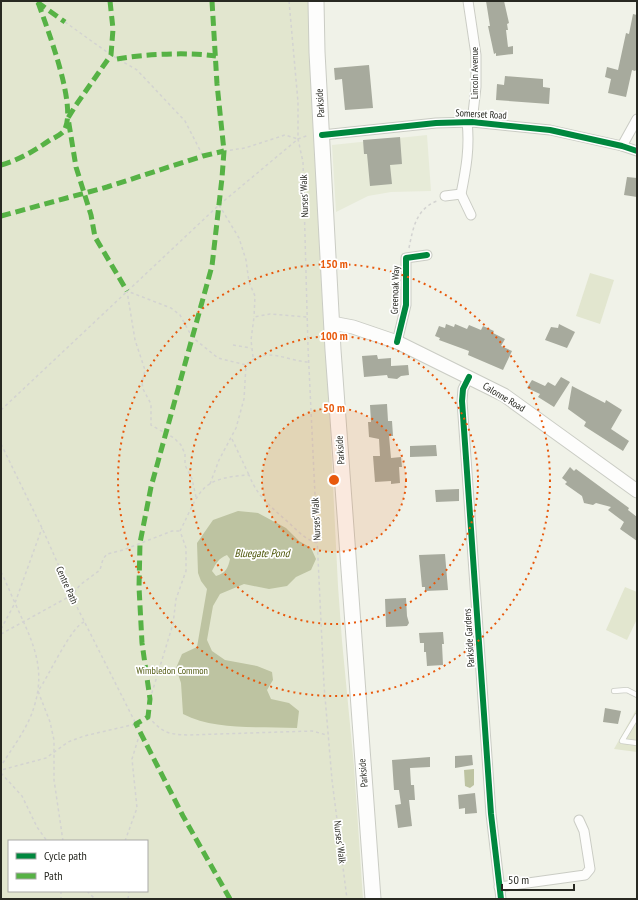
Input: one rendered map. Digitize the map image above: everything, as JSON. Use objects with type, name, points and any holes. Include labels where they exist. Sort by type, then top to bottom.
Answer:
[{"type":"main road","name":"Parkside","points":[[316,1],[317,52],[332,323],[373,899]]},
{"type":"street","name":"Lincoln Avenue","points":[[461,194],[468,158],[470,122],[476,87],[476,55],[468,1]]},
{"type":"street","points":[[622,146],[637,119]]},
{"type":"street","name":"Somerset Road","points":[[322,135],[436,123],[470,122],[550,130],[622,146],[637,151]]},
{"type":"street","points":[[445,196],[461,194],[472,215]]},
{"type":"street","name":"Greenoak Way","points":[[397,342],[406,305],[406,258],[426,255]]},
{"type":"street","name":"Calonne Road","points":[[332,323],[353,327],[397,342],[504,395],[637,491]]},
{"type":"street","name":"Parkside Gardens","points":[[470,377],[464,390],[462,402],[490,799],[501,899]]},
{"type":"street","points":[[499,887],[585,875],[590,869],[584,831],[579,820]]},
{"type":"lane","points":[[614,691],[627,690],[637,695]]},
{"type":"lane","points":[[637,716],[622,741],[637,743]]},
{"type":"path","points":[[65,22],[111,55],[137,70],[185,120],[203,156]]},
{"type":"path","points":[[224,151],[245,148],[285,135],[298,139]]},
{"type":"path","points":[[1,410],[219,205],[298,139]]},
{"type":"path","points":[[406,258],[406,252],[409,250],[418,217],[423,209],[445,196]]},
{"type":"path","points":[[219,205],[239,238],[246,260],[249,282],[255,296],[251,348],[254,357]]},
{"type":"path","points":[[127,291],[171,308],[180,315],[192,337],[218,358],[246,365]]},
{"type":"path","points":[[127,291],[135,340],[145,370],[142,383],[143,390],[151,404],[151,425],[174,438],[181,445],[185,454],[185,465],[192,478],[196,497]]},
{"type":"path","points":[[254,317],[270,314],[308,317]]},
{"type":"path","points":[[233,345],[251,348]]},
{"type":"path","points":[[210,484],[219,460],[232,440],[244,399],[246,365],[254,357],[270,354],[309,362]]},
{"type":"path","points":[[232,440],[261,498],[272,510],[300,534],[318,543]]},
{"type":"path","points":[[150,699],[173,624],[176,599],[186,571],[187,552],[180,531],[196,497],[201,490],[210,484],[231,476],[249,475]]},
{"type":"path","points":[[1,629],[15,603],[42,528]]},
{"type":"path","points":[[1,634],[72,595],[80,585],[100,570],[103,559],[107,554],[123,550],[172,531],[180,531]]},
{"type":"path","points":[[1,572],[30,633],[37,657],[38,691],[34,709],[1,766]]},
{"type":"path","points":[[38,691],[47,679],[67,641],[79,624],[84,622]]},
{"type":"path","points":[[38,691],[50,722],[55,752],[54,780],[63,840]]},
{"type":"path","points":[[148,717],[160,729],[169,734],[195,735],[312,731],[328,735]]},
{"type":"path","points":[[125,840],[136,808],[132,759],[140,733]]},
{"type":"path","points":[[1,770],[46,758],[55,752]]},
{"type":"path","points":[[1,773],[22,796],[37,827],[46,840]]},
{"type":"shaded area","points":[[427,135],[431,191],[391,192],[368,196],[336,212],[332,145]]},
{"type":"green space","name":"Wimbledon Common","points":[[1,1],[309,1],[338,586],[354,766],[363,899],[1,899]]},
{"type":"green space","points":[[590,273],[614,280],[600,324],[576,316]]},
{"type":"green space","points":[[625,587],[637,592],[637,619],[627,640],[606,630]]},
{"type":"green space","points":[[637,708],[637,752],[614,749]]},
{"type":"water","name":"Bluegate Pond","points":[[238,511],[258,513],[286,528],[299,541],[311,548],[316,559],[311,570],[296,577],[287,586],[269,589],[244,584],[220,594],[213,606],[207,640],[212,651],[225,660],[257,666],[272,672],[273,680],[267,690],[271,699],[289,703],[299,711],[297,728],[238,727],[210,723],[183,714],[181,683],[176,668],[182,654],[197,647],[207,589],[201,581],[198,573],[197,543],[213,520]],"holes":[[[227,555],[230,559],[226,570],[216,576],[212,571],[218,561]]]},
{"type":"water","points":[[474,769],[474,785],[470,788],[465,786],[464,770]]},
{"type":"building","points":[[486,1],[504,1],[509,23],[507,24],[508,30],[506,30],[508,47],[513,46],[513,54],[496,56],[496,53],[494,54],[488,26],[490,26]]},
{"type":"building","points":[[633,14],[637,15],[637,69],[635,71],[632,70],[626,97],[608,93],[611,79],[605,77],[607,67],[618,70],[626,33],[629,34]]},
{"type":"building","points":[[369,65],[373,108],[345,110],[342,79],[335,80],[334,68]]},
{"type":"building","points":[[505,76],[543,79],[543,87],[550,88],[549,104],[496,100],[497,84],[504,85]]},
{"type":"building","points":[[400,137],[402,164],[390,165],[392,184],[370,186],[367,154],[364,154],[363,140]]},
{"type":"building","points":[[627,177],[637,178],[637,197],[624,195]]},
{"type":"building","points":[[446,324],[454,327],[455,324],[467,329],[469,325],[481,330],[483,326],[494,331],[493,333],[505,339],[501,346],[512,351],[503,370],[468,355],[469,351],[439,340],[440,338],[435,336],[439,326],[445,328]]},
{"type":"building","points":[[559,324],[575,332],[567,348],[545,340],[551,327],[558,328]]},
{"type":"building","points":[[377,355],[378,359],[391,358],[391,366],[408,365],[409,375],[401,376],[397,379],[388,378],[387,375],[364,377],[362,356]]},
{"type":"building","points":[[561,377],[570,382],[554,407],[538,397],[540,394],[527,388],[532,380],[545,386],[548,382],[555,386]]},
{"type":"building","points":[[572,386],[605,403],[606,400],[622,410],[611,429],[629,441],[623,451],[584,426],[586,422],[568,409]]},
{"type":"building","points":[[387,404],[388,421],[392,421],[393,436],[389,436],[391,458],[401,457],[402,467],[399,467],[400,483],[391,484],[391,481],[375,482],[373,456],[380,456],[379,439],[369,437],[368,422],[371,422],[370,405]]},
{"type":"building","points":[[436,445],[437,456],[410,457],[410,446]]},
{"type":"building","points":[[570,467],[574,471],[576,469],[629,508],[628,510],[637,517],[637,541],[620,529],[624,522],[608,510],[611,507],[596,503],[593,505],[584,503],[582,496],[565,484],[567,482],[562,478]]},
{"type":"building","points":[[459,489],[459,501],[436,502],[435,490]]},
{"type":"building","points":[[445,554],[448,590],[425,591],[425,587],[422,587],[419,555]]},
{"type":"building","points":[[406,598],[409,623],[407,626],[386,627],[385,599]]},
{"type":"building","points":[[443,632],[443,665],[427,666],[424,643],[420,643],[419,633]]},
{"type":"building","points":[[605,708],[621,711],[618,724],[603,722]]},
{"type":"building","points":[[472,755],[473,765],[455,768],[455,756]]},
{"type":"building","points":[[430,757],[430,767],[410,768],[411,785],[414,785],[415,800],[409,800],[412,826],[398,828],[395,805],[401,804],[399,790],[394,790],[392,760]]},
{"type":"building","points":[[475,793],[477,813],[465,814],[465,808],[459,809],[458,795]]},
{"type":"marked path","points":[[110,1],[113,29],[111,55],[68,118],[76,167],[91,215],[95,237],[127,291]]},
{"type":"marked path","points":[[212,1],[217,84],[224,151],[222,178],[212,266],[151,487],[140,543],[139,587],[142,643],[150,699],[148,717],[136,724],[183,816],[230,899]]},
{"type":"marked path","points":[[37,2],[65,22]]},
{"type":"marked path","points":[[1,165],[26,155],[59,135],[63,132],[67,121],[65,88],[54,48],[38,2]]},
{"type":"marked path","points":[[117,59],[166,54],[216,56]]},
{"type":"marked path","points":[[1,216],[107,187],[203,156],[224,151]]},
{"type":"cycle path","points":[[322,135],[436,123],[472,122],[550,130],[622,146],[637,151]]},
{"type":"cycle path","points":[[397,342],[406,305],[406,258],[427,255]]},
{"type":"cycle path","points":[[469,377],[463,389],[462,401],[491,814],[501,899]]}]
